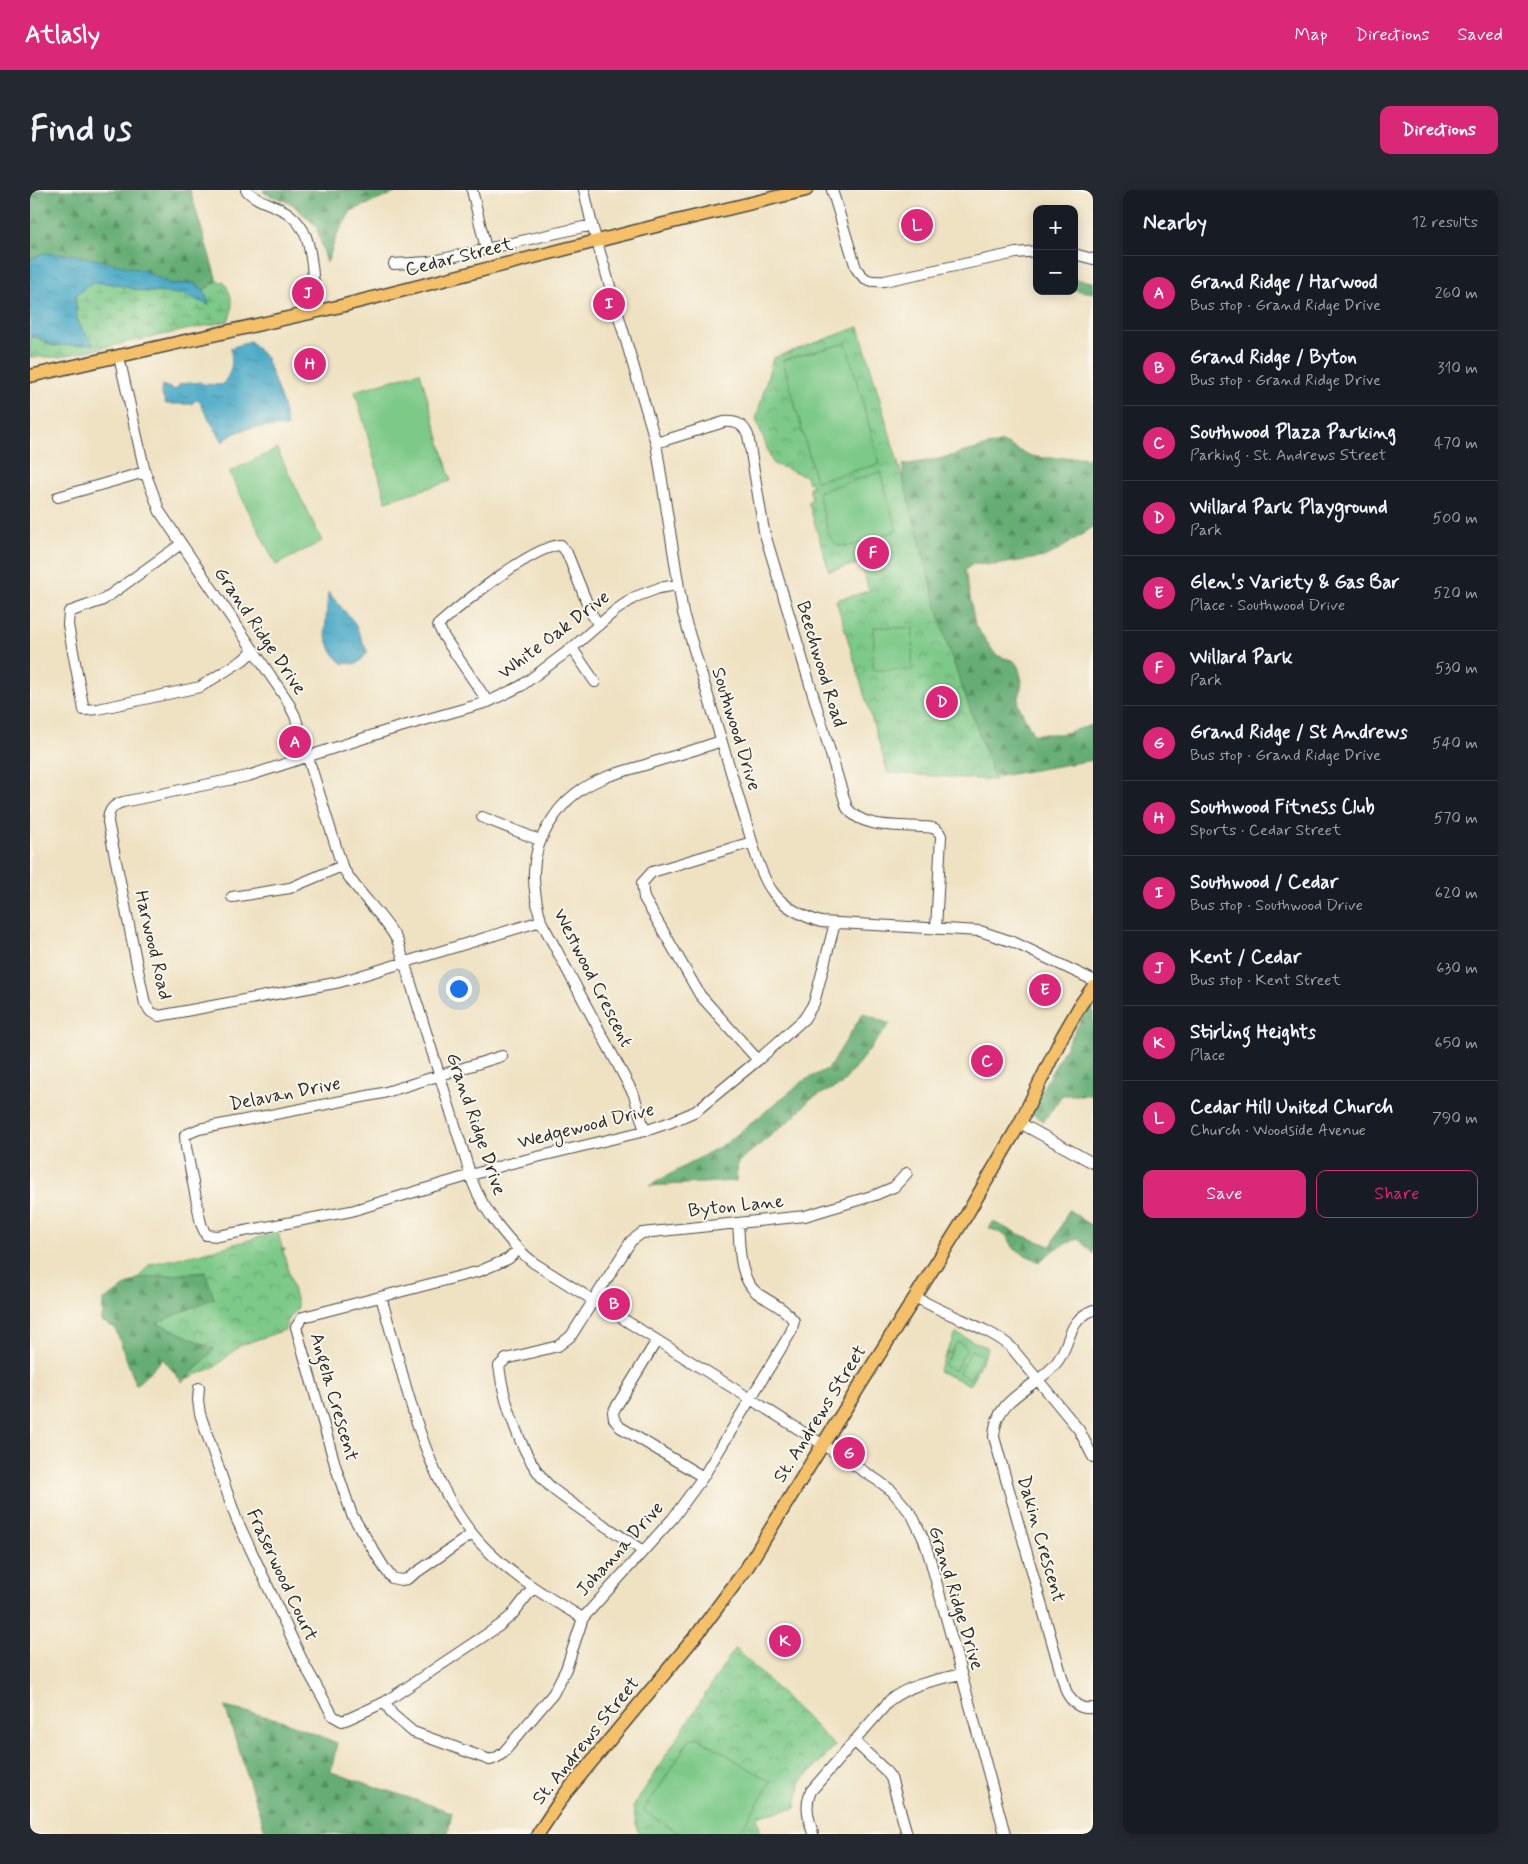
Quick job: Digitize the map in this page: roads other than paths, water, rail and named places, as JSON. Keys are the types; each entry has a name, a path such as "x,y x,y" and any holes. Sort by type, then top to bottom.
{"main road":[{"name":"Cedar Street","path":"30,376 319,311 806,190"},
{"name":"St. Andrews Street","path":"538,1834 564,1794 699,1632 746,1569 966,1216 1020,1123 1062,1037 1093,987"}],"street":[{"path":"246,190 254,197 290,214 305,233 310,248 319,311"},
{"path":"472,190 486,249"},
{"name":"Southwood Drive","path":"584,190 592,225 656,443 683,613 760,870 766,883 786,906 802,916 821,922 980,931 998,936 1093,980"},
{"path":"832,190 856,268 862,277 870,282 884,281 1016,253 1033,251"},
{"path":"394,264 429,262 592,225"},
{"path":"1078,255 1093,259"},
{"name":"Grand Ridge Drive","path":"119,357 145,472 160,512 291,708 342,866 352,882 386,921 398,942 471,1175 481,1201 518,1250 534,1264 823,1445 892,1491 912,1515 928,1553 1005,1834"},
{"name":"Beechwood Road","path":"656,443 724,422 733,421 741,424 746,429 764,531 847,808 854,816 867,822 930,827 940,832 936,929"},
{"path":"58,496 145,472"},
{"path":"181,544 103,600 69,612 68,625 84,710 98,709 200,687 243,660 254,650"},
{"path":"488,702 444,637 438,625 513,566 552,545 561,545 567,553 592,613 599,625"},
{"name":"White Oak Drive","path":"307,756 488,702 521,686 635,597 659,588 678,585"},
{"path":"572,648 595,682"},
{"name":"Westwood Crescent","path":"645,1131 634,1095 542,921 536,901 534,882 539,840 558,809 576,793 596,781 616,773 721,742"},
{"name":"Harwood Road","path":"307,756 248,776 123,802 111,808 108,814 108,822 146,1004 151,1012 159,1016 340,982 542,921"},
{"path":"482,817 539,840"},
{"path":"752,842 652,872 642,883 644,898 700,995 758,1060"},
{"path":"232,897 290,888 342,866"},
{"name":"Wedgewood Drive","path":"218,1236 351,1211 508,1164 645,1131 696,1111 804,1019 814,1003 835,923"},
{"name":"Delavan Drive","path":"218,1236 206,1235 201,1224 185,1135 199,1129 383,1093 502,1056"},
{"path":"1020,1123 1093,1163"},
{"name":"Byton Lane","path":"643,1551 553,1489 532,1464 518,1436 498,1366 506,1359 558,1346 571,1336 631,1241 642,1233 804,1216 875,1196 894,1187 907,1173"},
{"name":"Johanna Drive","path":"381,1297 435,1474 453,1506 472,1534 487,1551 533,1588 583,1618 673,1518 703,1477 792,1332 794,1321 788,1312 755,1292 748,1282 742,1264 738,1223"},
{"name":"Angela Crescent","path":"472,1534 407,1579 392,1578 352,1515 336,1468 296,1327 303,1317 480,1271 508,1259 518,1250"},
{"path":"916,1297 942,1312 1004,1341 1038,1378 1079,1430 1093,1457"},
{"name":"Dakin Crescent","path":"1093,1310 1086,1313 1075,1323 1057,1362 1006,1405 997,1416 994,1426 994,1437 1066,1691 1070,1700 1078,1706 1093,1708"},
{"path":"657,1340 613,1412 614,1419 620,1427 703,1477"},
{"name":"Fraserwood Court","path":"200,1388 198,1400 200,1414 236,1518 303,1662 332,1716 342,1720 348,1719 385,1702"},
{"path":"533,1588 512,1615 499,1626 385,1702 392,1714 413,1732 483,1758 490,1760 496,1758 553,1694 566,1669 583,1618"},
{"path":"813,1834 807,1808 808,1798 819,1780 890,1700 916,1686 961,1674"},
{"path":"854,1741 891,1778 907,1834"}],"water":[{"path":"43,253 75,255 145,271 170,284 194,283 204,290 209,305 182,294 142,291 115,284 93,282 76,295 76,303 78,322 94,344 53,346 36,337 30,337 30,260"},
{"path":"250,341 266,358 283,405 287,427 245,429 230,436 223,442 201,406 201,401 196,400 192,404 166,404 161,393 162,385 175,390 180,384 200,382 203,384 222,385 231,368 231,348"},
{"path":"328,592 354,622 368,653 357,664 342,663 331,651 325,633"}],"place":[{"name":"Cedar Hill United Church","path":"917,225"},
{"name":"Kent / Cedar","path":"308,293"},
{"name":"Southwood / Cedar","path":"609,304"},
{"name":"Southwood Fitness Club","path":"310,364"},
{"name":"Willard Park","path":"873,553"},
{"name":"Willard Park Playground","path":"942,702"},
{"name":"Grand Ridge / Harwood","path":"295,742"},
{"name":"Glen's Variety & Gas Bar","path":"1045,990"},
{"name":"Southwood Plaza Parking","path":"987,1061"},
{"name":"Grand Ridge / Byton","path":"614,1304"},
{"name":"Grand Ridge / St Andrews","path":"849,1453"},
{"name":"Stirling Heights","path":"785,1641"}]}
